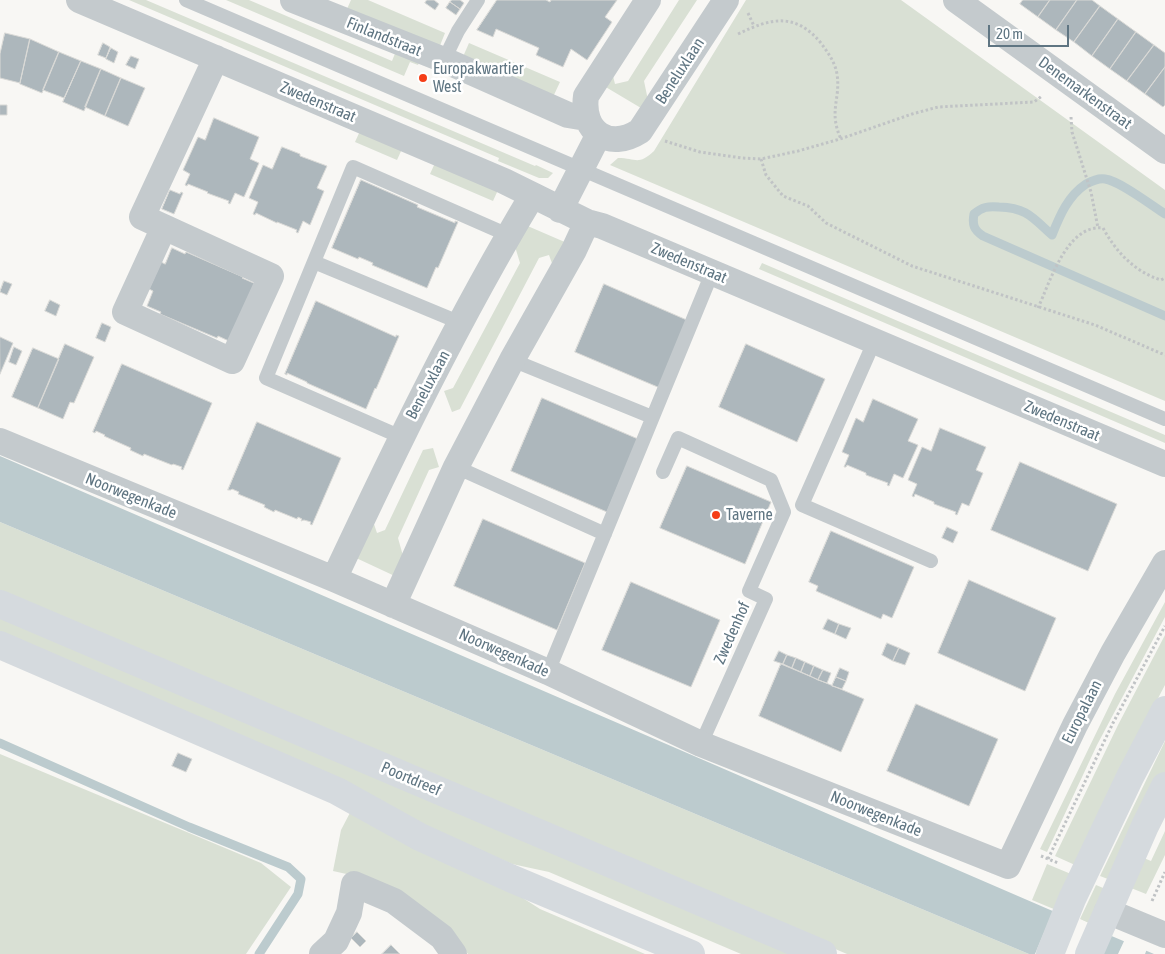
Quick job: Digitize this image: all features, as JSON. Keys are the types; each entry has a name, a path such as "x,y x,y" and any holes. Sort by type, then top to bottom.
{"main road":[{"name":"Poortdreef","path":"0,604 823,954"},
{"path":"0,645 328,787 420,837 510,878 691,954"},
{"path":"1050,954 1066,914 1130,777 1165,710"},
{"path":"1089,954 1145,826 1165,786"}],"street":[{"name":"Zwedenstraat","path":"78,0 504,181 587,222 602,226 1165,464"},
{"path":"640,131 631,137 620,140 609,139 593,126 584,107 588,91 648,0"},
{"name":"Beneluxlaan","path":"640,131 726,0"},
{"name":"Denemarkenstraat","path":"956,0 1165,151"},
{"name":"Finlandstraat","path":"302,2 444,60 593,126"},
{"path":"164,227 125,312 232,361 271,276 164,227 142,217 216,58"},
{"path":"560,210 580,169 593,126"},
{"name":"Beneluxlaan","path":"334,579 401,436 508,235 532,196"},
{"path":"393,605 456,467 512,360 574,250 587,222"},
{"name":"Noorwegenkade","path":"0,441 334,579 548,672 701,744 1008,866"},
{"name":"Europalaan","path":"1008,866 1075,725 1165,563"},
{"path":"322,954 336,941 349,913 354,884 394,901 442,937 454,954"},
{"path":"1104,919 1165,935"}],"lane":[{"path":"186,0 1165,419"},
{"path":"444,60 458,31 478,0"},
{"path":"401,436 266,378 353,167 508,235"},
{"path":"314,262 461,323"},
{"path":"548,672 712,273"},
{"path":"874,342 802,505 931,561"},
{"path":"512,360 652,417"},
{"name":"Zwedenhof","path":"663,472 678,438 771,480 784,512 749,591 766,599 701,744"},
{"path":"456,467 605,534"}],"path":[{"path":"704,34 723,40 754,26 790,20 806,28 833,60 837,75 834,112 836,126 842,139"},
{"path":"640,131 700,152 742,158 760,158 798,151 842,139 912,114 938,107 1034,102 1043,96"},
{"path":"1071,116 1072,132 1091,192 1098,228"},
{"path":"760,158 766,175 779,192 808,206 826,223 928,272 1095,325 1165,355"},
{"path":"1038,308 1057,264 1068,245 1081,233 1095,227 1103,228 1119,253 1133,267 1148,276 1161,280 1165,278"},
{"path":"1048,859 1113,723 1165,626"}],"shaded area":[{"path":"129,0 146,0 553,173 548,178 539,178 498,161 499,158"},
{"path":"226,0 249,0 392,61 396,51 420,60 418,65 410,62 404,76"},
{"path":"351,0 368,0 445,33 439,48 347,9"},
{"path":"679,0 697,0 644,81 649,105 646,111 604,86 612,72 615,84 628,81"},
{"path":"746,0 901,0 1165,190 1165,401 610,165 618,158 640,160 649,156 654,151"},
{"path":"469,43 560,82 553,97 462,59"},
{"path":"360,131 402,149 397,160 355,142"},
{"path":"435,163 498,190 493,201 430,174"},
{"path":"523,224 567,243 554,269 549,255 539,258 460,409 452,412 444,391 453,388 520,263 513,240"},
{"path":"762,263 1165,435 1165,443 759,269"},
{"path":"433,448 439,467 429,470 398,538 405,563 399,578 354,557 372,518 377,533 385,530 423,450"},
{"path":"0,456 1154,954 1029,954 0,522"},
{"path":"0,522 1029,954 847,954 0,594"},
{"path":"1165,602 1165,617 1097,745 1047,852 1040,849 1115,694"},
{"path":"0,610 805,954 741,954 549,872 512,864 0,637"},
{"path":"1165,635 1165,685 1116,778 1075,865 1055,856 1118,725"},
{"path":"1165,741 1165,772 1113,881 1100,876"},
{"path":"0,754 261,863 291,887 246,954 0,954"},
{"path":"353,807 479,870 540,909 645,954 468,954 453,935 369,879 333,871 341,830"},
{"path":"1165,831 1165,855 1146,894 1126,886 1139,856 1151,861"},
{"path":"1047,864 1071,874 1056,910 1032,900"},
{"path":"1096,885 1108,890 1093,925 1080,919"}],"pier":[{"path":"1054,909 1110,932 1100,954 1035,954"},
{"path":"1125,939 1147,949 1145,954 1118,954"}],"building":[{"path":"427,0 434,0 439,4 435,10 425,3"},
{"path":"452,0 460,0 464,3 460,9 450,2"},
{"path":"497,0 546,0 550,2 551,0 617,0 605,17 612,22 587,60 571,49 563,67 536,55 539,48 496,29 493,37 477,30"},
{"path":"1023,0 1050,0 1038,17 1020,4"},
{"path":"1050,0 1077,0 1056,30 1038,17"},
{"path":"1077,0 1092,0 1100,6 1074,42 1056,30"},
{"path":"450,2 460,9 456,15 446,8"},
{"path":"1100,6 1118,19 1092,56 1074,42"},
{"path":"1118,19 1136,32 1110,69 1092,56"},
{"path":"1136,32 1154,45 1127,81 1110,69"},
{"path":"5,33 30,39 20,83 0,78 0,54"},
{"path":"30,39 59,52 42,93 20,84"},
{"path":"103,43 110,47 106,58 98,55"},
{"path":"1154,45 1165,53 1165,67 1145,94 1127,81"},
{"path":"111,48 118,52 114,63 106,59"},
{"path":"59,52 81,61 64,98 43,90"},
{"path":"131,56 139,59 135,69 126,65"},
{"path":"81,61 101,69 84,111 63,102"},
{"path":"1165,67 1165,105 1163,107 1145,94"},
{"path":"101,69 121,78 105,116 85,107"},
{"path":"121,78 145,88 128,126 105,116"},
{"path":"0,105 7,105 7,115 0,115"},
{"path":"214,118 259,137 250,159 259,163 244,197 235,193 230,204 228,203 229,201 208,192 188,184 187,186 185,185 190,174 183,170 198,137 205,140"},
{"path":"282,147 327,166 317,188 324,191 310,225 303,221 298,233 296,232 297,230 256,213 255,215 253,214 258,202 249,198 263,165 272,169"},
{"path":"361,180 418,205 417,207 455,223 455,221 458,222 427,288 372,265 373,263 359,257 358,259 332,248"},
{"path":"170,190 180,194 181,192 183,193 174,214 162,209"},
{"path":"172,248 185,254 186,252 256,284 231,342 160,314 161,312 147,306 153,291 149,289 161,262 165,264"},
{"path":"4,281 12,284 7,295 0,292"},
{"path":"604,284 689,321 660,388 575,352"},
{"path":"50,300 60,305 56,316 45,311"},
{"path":"316,301 396,337 396,335 399,336 366,409 287,373 287,375 285,374"},
{"path":"102,323 111,327 105,342 96,338"},
{"path":"0,337 13,343 0,374"},
{"path":"65,344 94,357 74,403 70,402 63,419 38,408"},
{"path":"746,344 825,379 797,442 719,407"},
{"path":"14,347 22,351 16,365 9,362"},
{"path":"33,348 59,359 38,408 12,397"},
{"path":"122,364 212,403 183,470 181,469 182,467 144,454 143,456 105,435 96,431 95,433 93,432"},
{"path":"542,398 638,439 607,512 511,471"},
{"path":"873,399 918,419 908,441 918,445 903,478 894,474 889,486 887,485 888,483 866,475 866,473 847,465 844,467 849,455 842,452 856,418 863,422"},
{"path":"257,422 341,458 312,525 310,524 311,522 301,521 302,519 298,517 297,519 275,510 274,512 264,507 265,505 238,494 239,492 232,489 228,490"},
{"path":"940,428 986,447 976,470 983,473 969,506 962,503 957,515 955,514 956,512 934,504 934,502 915,494 914,497 912,496 917,484 908,480 922,447 931,451"},
{"path":"1020,462 1117,504 1088,571 991,530"},
{"name":"Taverne","path":"687,466 771,502 745,564 660,528"},
{"path":"483,519 585,563 557,630 454,586"},
{"path":"947,527 958,532 953,543 942,538"},
{"path":"831,531 914,567 892,618 883,614 881,619 816,591 818,586 809,582"},
{"path":"969,580 1056,618 1025,691 938,653"},
{"path":"631,582 720,620 691,687 602,650"},
{"path":"828,619 839,624 835,634 823,629"},
{"path":"839,624 851,628 846,639 835,634"},
{"path":"887,643 899,648 893,661 882,655"},
{"path":"899,648 910,653 905,665 893,661"},
{"path":"779,651 787,655 783,664 774,661"},
{"path":"787,655 796,658 792,668 783,664"},
{"path":"796,658 805,662 801,672 792,668"},
{"path":"805,662 814,666 810,676 801,672"},
{"path":"781,664 864,699 841,752 759,716"},
{"path":"814,666 823,670 818,680 810,676"},
{"path":"840,668 849,672 846,681 836,677"},
{"path":"823,670 831,673 827,683 818,680"},
{"path":"836,677 846,681 842,689 832,686"},
{"path":"916,704 998,739 969,806 887,771"},
{"path":"178,753 192,759 186,772 172,766"},
{"path":"357,932 366,941 360,947 351,938"},
{"path":"391,945 400,954 382,954"}],"waterway":[{"path":"1165,214 1127,189 1102,179 1086,184 1074,194 1062,213 1052,235 1034,218 1016,209 983,208 974,214 973,221 974,227 983,236 1165,316"},
{"path":"0,743 189,827 288,867 301,879 298,894 259,954"}],"place":[{"name":"Europakwartier West","path":"423,78"},
{"name":"Taverne","path":"716,515"}]}
